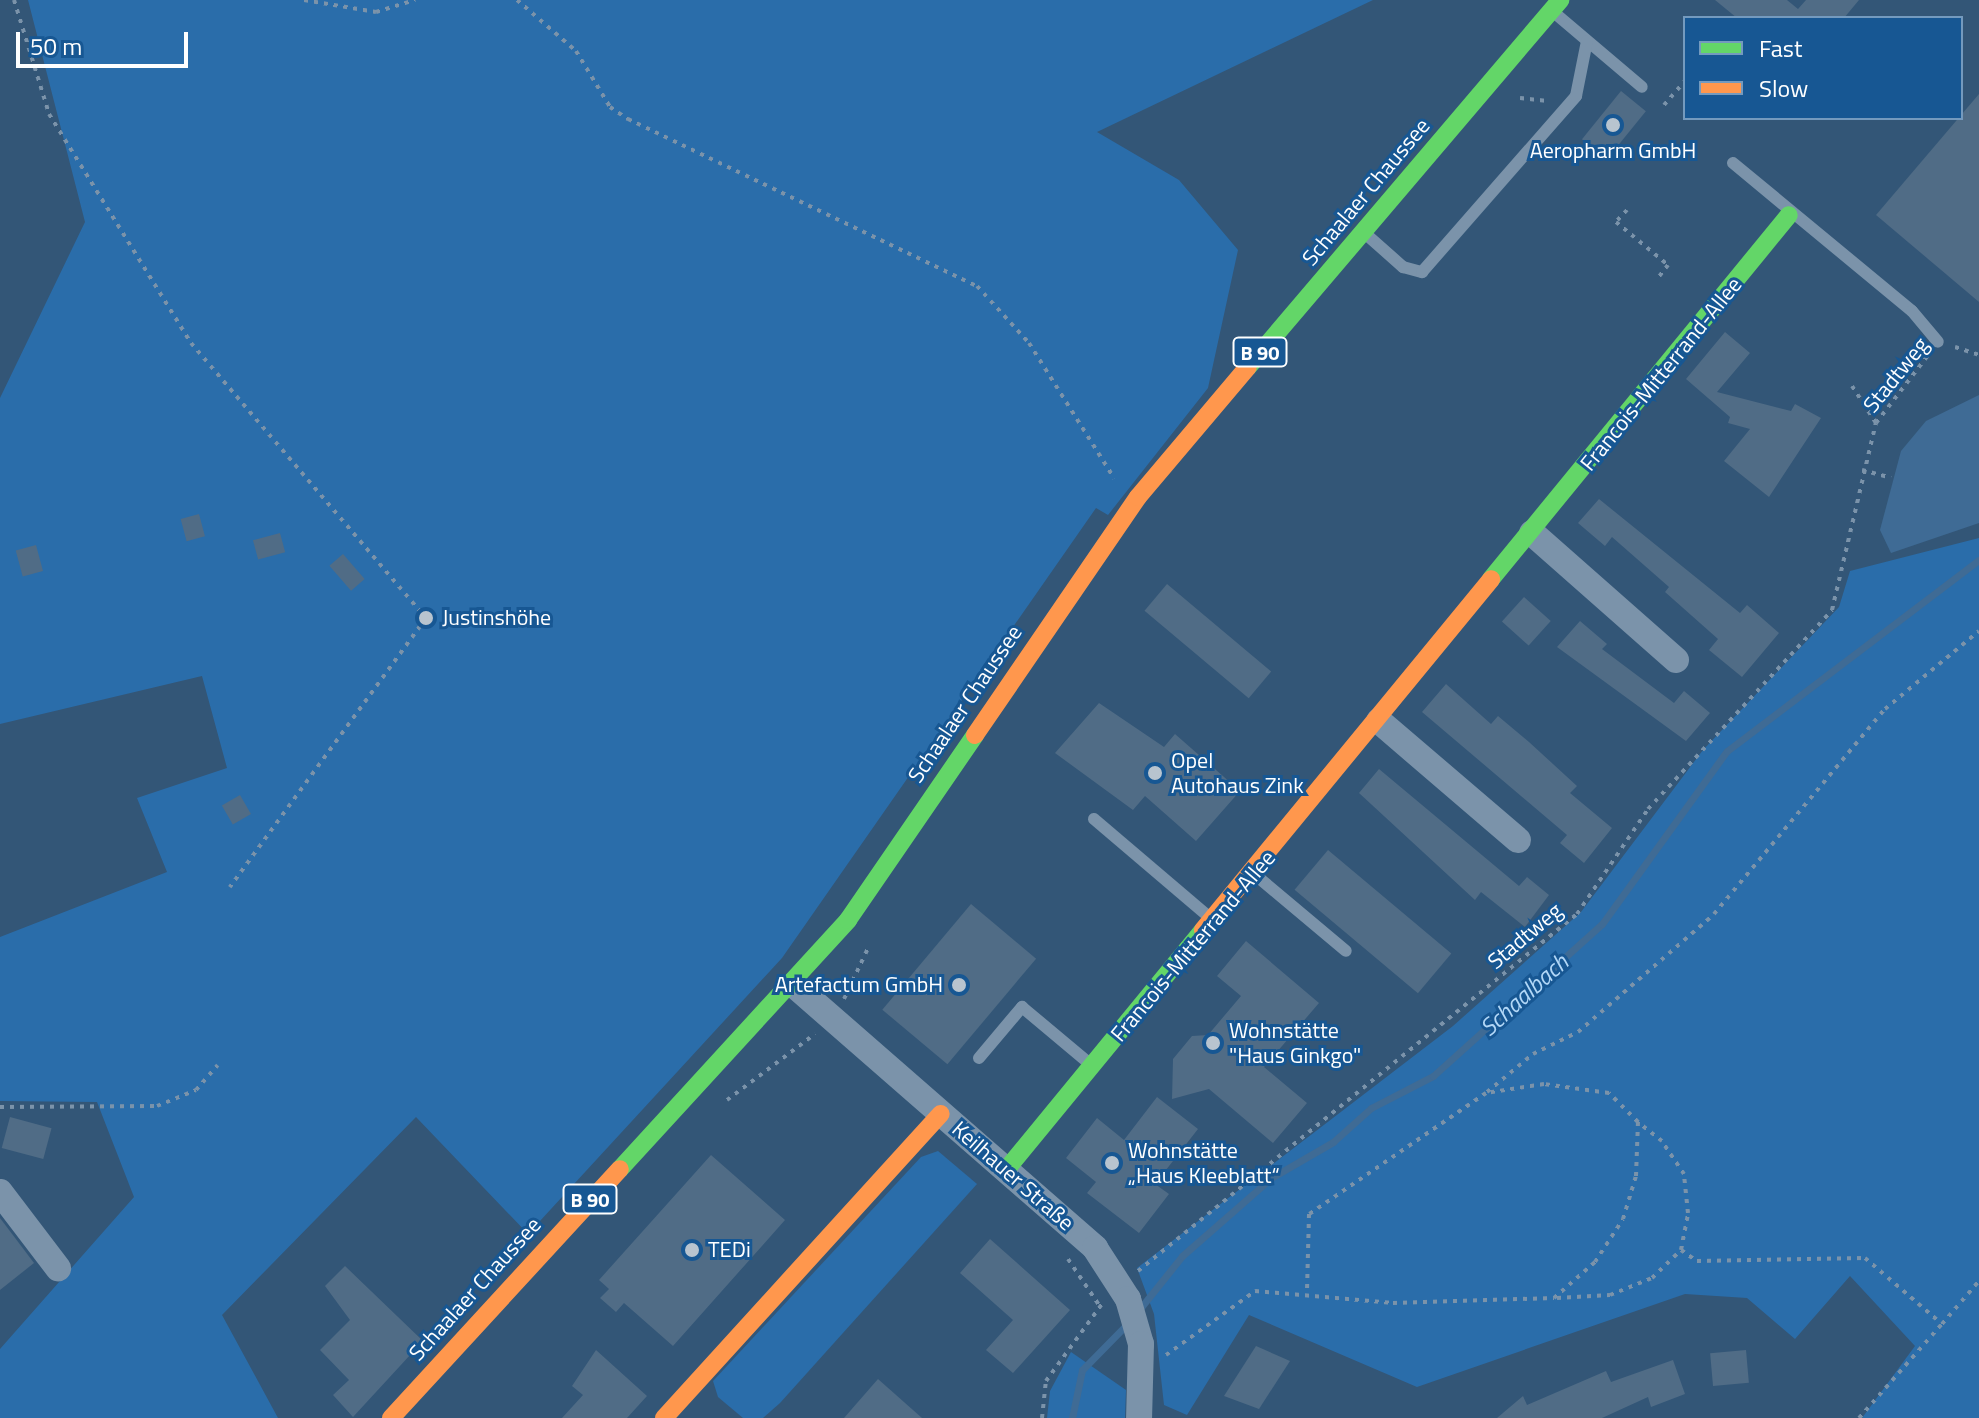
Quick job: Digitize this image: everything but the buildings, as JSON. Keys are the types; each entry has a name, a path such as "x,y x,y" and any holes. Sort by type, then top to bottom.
{"main road":[{"name":"Schaalaer Chaussee","path":"391,1418 794,985 848,920 1138,497 1556,5"},
{"name":"Francois-Mitterrand-Allee","path":"1006,1170 1379,721 1789,215"},
{"path":"664,1418 699,1391 941,1114"}],"street":[{"path":"1532,533 1676,660"},
{"path":"1379,721 1518,840"},
{"name":"Keilhauer Straße","path":"794,985 1095,1248 1125,1292 1141,1344 1141,1418"},
{"path":"0,1192 58,1268"}],"lane":[{"path":"1556,5 1587,41 1642,87"},
{"path":"1364,233 1403,267 1422,272 1576,96 1587,41"},
{"path":"1733,163 1789,215 1912,311 1938,342"},
{"path":"1094,819 1213,921"},
{"path":"1253,873 1346,951"},
{"path":"979,1058 1022,1007 1092,1066"}],"path":[{"path":"14,0 49,114 191,343 426,618 230,887"},
{"path":"304,0 376,12 415,0"},
{"path":"517,0 576,51 610,107 628,119 977,286 1038,356 1104,469 1138,497"},
{"path":"1664,105 1683,83"},
{"path":"1516,100 1541,95 1561,113"},
{"path":"1627,210 1616,222 1668,265 1658,278"},
{"name":"Stadtweg","path":"1042,1418 1046,1381 1125,1292 1577,914 1648,809 1832,610 1862,470 1876,423 1938,342 1979,355"},
{"path":"1852,386 1876,423"},
{"path":"1862,470 1891,478"},
{"path":"1307,1291 1309,1214 1486,1093 1533,1054 1578,1032 1714,914 1885,709 1979,631"},
{"path":"829,1016 846,997 873,937"},
{"path":"0,1107 157,1106 196,1090 218,1065"},
{"path":"1141,1373 1255,1291 1307,1291 1393,1303 1610,1295 1652,1278 1681,1250 1688,1213 1684,1174 1609,1093 1544,1084 1486,1093"},
{"path":"1554,1298 1595,1262 1623,1219 1636,1176 1638,1122"},
{"path":"1681,1250 1697,1261 1865,1258 1942,1324"},
{"path":"1859,1418 1979,1281"}],"shaded area":[{"path":"28,0 1373,0 1097,132 1179,180 1238,250 1208,388 1108,515 1096,508 782,958 528,1234 416,1117 222,1315 278,1418 0,1418 0,1349 134,1197 97,1102 0,1101 0,937 167,872 137,798 227,768 202,676 0,724 0,398 85,222"},
{"path":"1979,395 1979,523 1891,553 1880,530 1901,451 1926,421"},
{"path":"1979,538 1979,1418 1862,1418 1915,1346 1850,1276 1795,1339 1747,1298 1685,1294 1417,1387 1249,1315 1187,1415 1164,1405 1154,1314 1137,1268 1453,1026 1581,912 1703,750 1839,607 1850,571"},
{"path":"938,1151 977,1184 780,1403 763,1418 743,1418 718,1397 713,1381 921,1157"},
{"path":"1071,1352 1126,1390 1125,1418 1047,1418 1050,1391"}],"waterway":[{"name":"Schaalbach","path":"1138,1311 1182,1256 1271,1178 1333,1142 1371,1108 1433,1076 1602,924 1727,751 1979,560"},
{"name":"Schaalbach","path":"1072,1418 1082,1370 1128,1323"}],"traffic: fast":[{"path":"1248,367 1560,0"},
{"path":"1491,579 1789,215"},
{"path":"620,1169 848,920 975,735"},
{"path":"1006,1170 1203,930"}],"traffic: slow":[{"path":"975,735 1138,497 1248,367"},
{"path":"1203,930 1491,579"},
{"path":"664,1418 941,1114"},
{"path":"391,1418 620,1169"}],"place":[{"name":"Aeropharm GmbH","path":"1613,125"},
{"name":"Justinshöhe","path":"426,618"},
{"name":"Opel Autohaus Zink","path":"1155,773"},
{"name":"Artefactum GmbH","path":"959,985"},
{"name":"Wohnstätte \"Haus Ginkgo\"","path":"1213,1043"},
{"name":"Wohnstätte „Haus Kleeblatt“","path":"1112,1163"},
{"name":"TEDi","path":"692,1250"}]}
